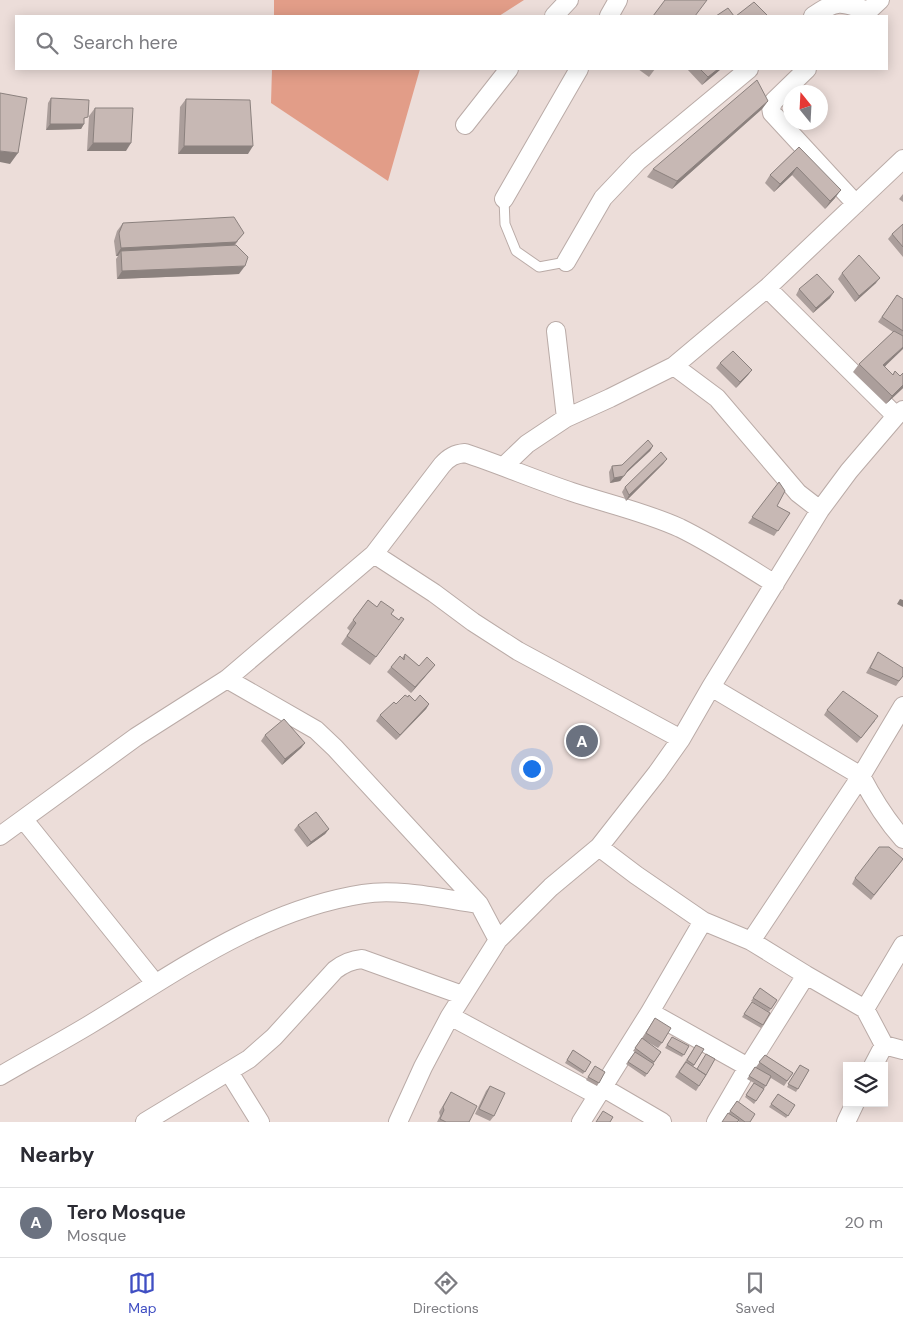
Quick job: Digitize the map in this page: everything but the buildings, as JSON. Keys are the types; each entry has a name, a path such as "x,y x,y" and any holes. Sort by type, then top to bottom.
{"street":[{"path":"555,15 569,0"},
{"path":"610,15 618,0"},
{"path":"814,15 834,2 843,2 870,9"},
{"path":"466,125 508,70"},
{"path":"504,199 578,70"},
{"path":"566,262 603,198 638,161 748,70"},
{"path":"806,70 774,101 771,107 772,113 856,204"},
{"path":"504,466 527,444 566,418 674,366 767,288 903,159"},
{"path":"398,1122 423,1067 450,1016 498,940 551,888 599,847 657,773 681,739 820,510 849,471 899,413 767,288"},
{"path":"556,331 566,418"},
{"path":"674,366 716,398 798,493 820,510"},
{"path":"0,836 136,737 227,679 374,554 442,465 452,456 465,453 680,528 775,584"},
{"path":"374,554 518,651 681,739"},
{"path":"227,679 316,730 335,748 479,904 498,940"},
{"path":"711,687 860,776 874,800 903,839"},
{"path":"751,941 860,776 903,706"},
{"path":"24,820 155,983"},
{"path":"599,847 703,921 751,941 806,976 865,1009 884,1045 903,1050"},
{"path":"0,1076 88,1026 155,983 197,959 254,928 306,908 364,894 386,893 418,895 479,904"},
{"path":"581,1122 650,1012 703,921"},
{"path":"865,1009 903,944"},
{"path":"145,1122 249,1059 274,1037 342,964 362,959 462,996"},
{"path":"716,1122 748,1067 806,976"},
{"path":"650,1012 748,1067"},
{"path":"450,1016 662,1122"},
{"path":"875,1062 884,1045"},
{"path":"230,1072 260,1122"},
{"path":"846,1122 853,1107"}],"lane":[{"path":"504,199 505,224 516,250 539,267 566,262"}],"shaded area":[{"path":"274,0 524,0 501,15 274,15"},
{"path":"272,70 420,70 388,181 271,103"}],"place":[{"name":"Tero Mosque","path":"582,741"}]}
